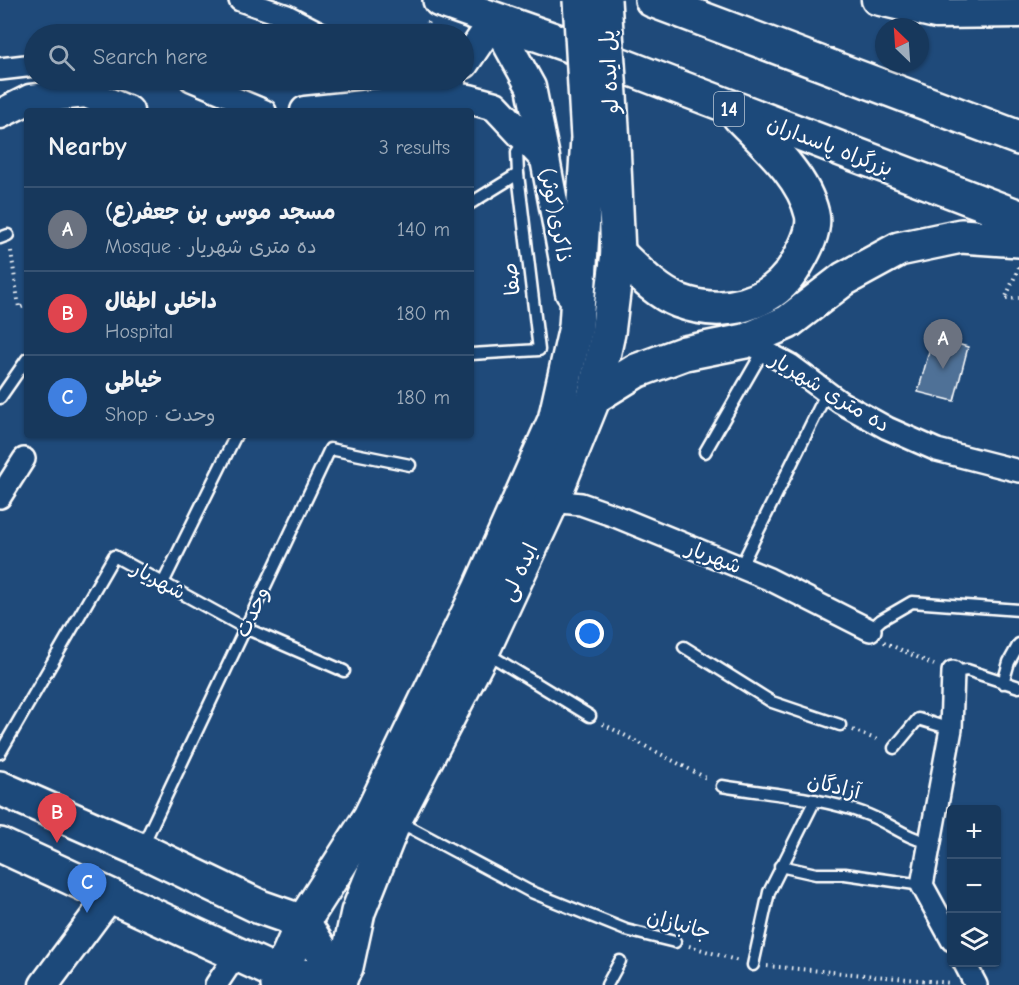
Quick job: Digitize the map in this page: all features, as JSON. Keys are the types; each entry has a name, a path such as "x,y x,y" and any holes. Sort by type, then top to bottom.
{"main road":[{"name":"بزرگراه پاسداران","path":"440,0 574,47 1019,217"},
{"name":"پل ایده لو","path":"580,0 601,140"},
{"name":"پل ایده لو","path":"601,140 604,0"},
{"path":"652,0 1019,138"},
{"path":"699,0 752,37"},
{"path":"618,253 651,283 679,301 711,308 742,307 768,295 792,271 808,244 813,217 808,202 780,159 734,110"},
{"name":"ایده لی","path":"341,983 358,912 395,819 483,650 552,501 594,397 608,333 618,253 601,140"},
{"name":"ایده لی","path":"279,979 303,922 370,817 485,579 555,420 576,327 601,140"},
{"path":"594,397 636,371 685,353 754,346 844,279 899,249 961,236 1019,240"},
{"path":"0,788 141,850 260,907 303,922 341,983"},
{"path":"0,845 236,954 279,979 341,983"}],"street":[{"path":"240,0 287,16 303,24"},
{"path":"876,0 936,14 1019,13"},
{"path":"474,49 494,20 531,87 545,159"},
{"path":"0,69 24,66"},
{"path":"215,90 258,108"},
{"path":"0,114 30,99 86,93 122,108"},
{"name":"ذاکری(کوثر)","path":"332,108 439,96 470,99 495,106 545,159 576,327"},
{"name":"ده متری شهریار","path":"754,346 790,365 826,392 887,428 938,450 1019,471"},
{"path":"0,497 24,459"},
{"name":"شهریار","path":"552,501 581,504 769,579 870,630"},
{"path":"947,932 922,885 951,729 953,672"},
{"path":"44,985 111,896"},
{"path":"216,985 236,954"},
{"path":"966,967 976,985"}],"lane":[{"name":"صفا","path":"474,354 540,350 518,174 517,152 526,137"},
{"path":"474,201 518,174"},
{"path":"705,452 754,346"},
{"path":"0,398 24,363"},
{"path":"740,568 826,392"},
{"path":"163,583 235,438"},
{"name":"وحدت","path":"141,850 330,449 410,465"},
{"name":"شهریار","path":"0,753 114,556 245,628 344,670"},
{"path":"870,630 881,620 912,602 1019,610"},
{"path":"1003,683 1019,644"},
{"path":"684,647 772,702 840,725"},
{"path":"483,650 590,716"},
{"path":"953,672 967,670 1019,687"},
{"path":"894,748 918,719 951,729"},
{"name":"آزادگان","path":"722,786 815,800 866,813 914,839 930,843"},
{"path":"753,965 769,892 815,800"},
{"name":"جانبازان","path":"395,819 529,891 626,930 675,942"},
{"path":"780,866 816,874 845,874 922,885"},
{"path":"608,985 620,961"}],"path":[{"path":"4,237 19,308 24,307"},
{"path":"1019,267 1005,299 1019,298"},
{"path":"870,630 880,641 953,672"},
{"path":"590,716 722,786"},
{"path":"840,725 894,748"},
{"name":"جانبازان","path":"675,942 753,965 976,985"}],"building":[{"path":"933,337 968,347 954,401 918,392"}],"place":[{"name":"مسجد موسی بن جعفر(ع)","path":"943,369"},
{"name":"داخلی اطفال","path":"57,843"},
{"name":"خیاطی","path":"87,913"}]}
